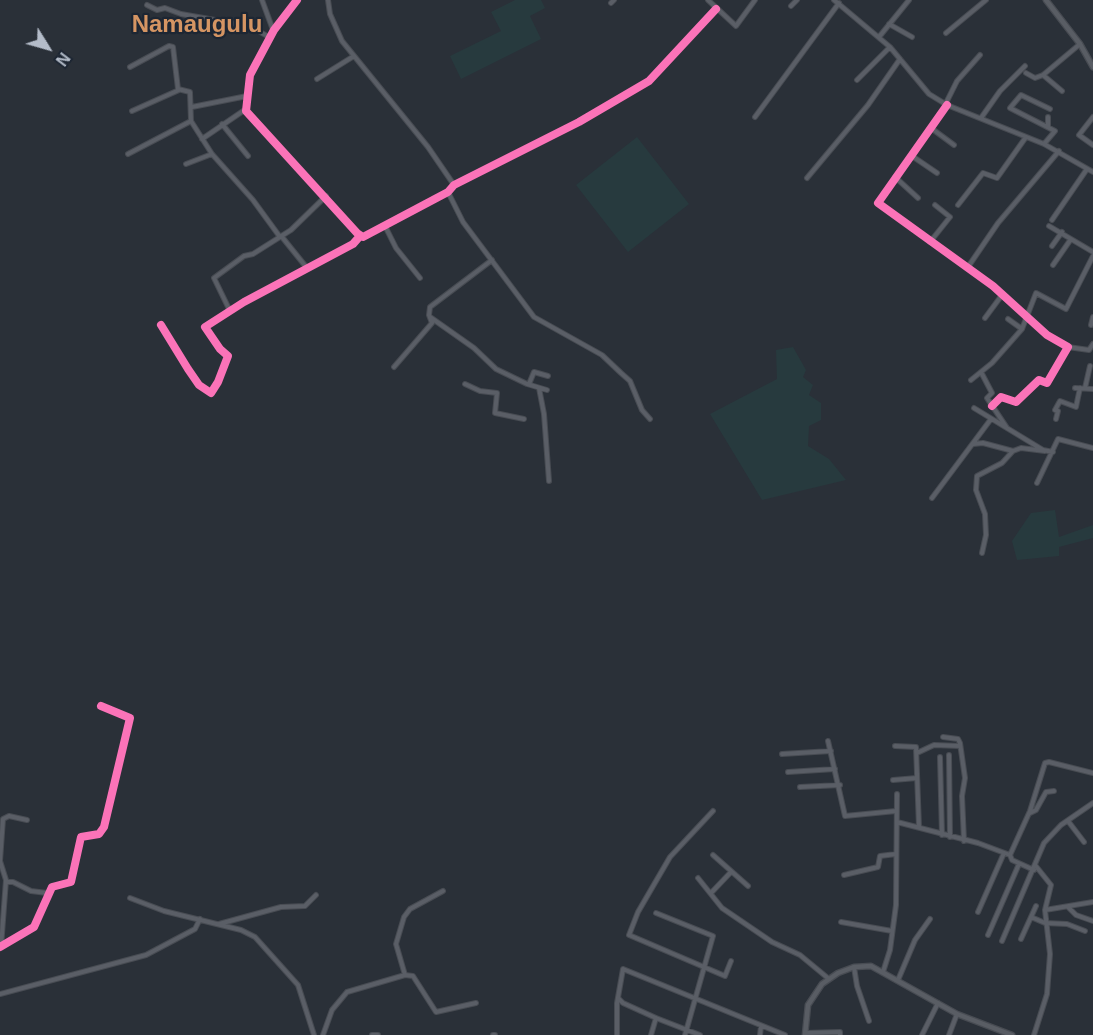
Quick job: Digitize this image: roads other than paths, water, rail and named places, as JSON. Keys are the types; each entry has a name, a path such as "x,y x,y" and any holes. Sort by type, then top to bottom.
{"street":[{"path":"262,0 273,30"},
{"path":"297,0 273,30 250,75 246,109 360,236"},
{"path":"328,0 334,25 342,41 428,147 454,185"},
{"path":"708,0 736,26 754,0"},
{"path":"791,6 796,0"},
{"path":"834,0 890,47 929,94 946,104 1059,151 1093,172"},
{"path":"879,37 909,0"},
{"path":"946,33 986,0"},
{"path":"1046,0 1080,44 1092,64"},
{"path":"755,117 839,3"},
{"path":"147,5 158,10 165,8 181,14 242,26 269,37"},
{"path":"360,236 370,235 448,192 454,185 579,122 650,81 716,9"},
{"path":"889,24 912,37"},
{"path":"1026,73 1035,78 1043,75 1080,44"},
{"path":"130,67 172,46 180,90"},
{"path":"857,80 890,47"},
{"path":"980,55 957,81 932,128 878,203 968,267 1047,335 1068,347 1089,350 1093,344"},
{"path":"316,79 354,56"},
{"path":"807,178 868,105 900,59"},
{"path":"981,118 1000,91 1025,66"},
{"path":"1043,75 1062,91"},
{"path":"132,111 180,90 190,92 191,122 212,154 308,268"},
{"path":"1044,144 1055,131 1010,108 1021,95 1050,109"},
{"path":"192,107 246,96"},
{"path":"202,139 246,109"},
{"path":"1048,117 1048,126"},
{"path":"1093,117 1079,135 1093,145"},
{"path":"128,154 191,122"},
{"path":"222,124 248,156"},
{"path":"932,128 954,146"},
{"path":"958,205 983,173 997,178 1026,137"},
{"path":"968,267 998,223 1059,151"},
{"path":"186,164 212,154"},
{"path":"912,156 937,173"},
{"path":"1052,220 1087,169"},
{"path":"895,177 918,198"},
{"path":"448,192 463,222 542,324 602,355 626,377 650,419"},
{"path":"230,311 214,284 214,278 244,256 253,254 281,237 306,218 326,196"},
{"path":"930,242 950,218 935,205"},
{"path":"385,225 396,248 420,278"},
{"path":"971,380 992,363 1022,329 1036,293 1066,309 1091,263 1093,254 1062,232 1049,226"},
{"path":"1052,246 1062,232"},
{"path":"160,325 193,377 211,393 228,356 220,349 205,327 357,241 360,236"},
{"path":"1053,265 1071,239"},
{"path":"394,367 431,326 430,307 492,260"},
{"path":"985,318 1002,296"},
{"path":"429,317 474,348 496,369 547,390"},
{"path":"1091,325 1093,317"},
{"path":"1008,319 1022,329"},
{"path":"992,406 1001,398 1009,402 1016,402 1039,380 1047,383 1068,347"},
{"path":"1056,419 1058,411 1055,410 1060,402 1076,407 1080,388 1090,366"},
{"path":"529,384 534,372 548,376"},
{"path":"981,372 992,393 987,398 1007,429"},
{"path":"465,384 480,391 482,389 497,393 495,413 524,419"},
{"path":"539,387 544,414 549,481"},
{"path":"1080,388 1093,389"},
{"path":"974,408 1045,451"},
{"path":"973,444 991,419"},
{"path":"1037,483 1058,439 1093,448"},
{"path":"932,498 969,445 983,443 1013,451 1028,447 1053,452"},
{"path":"981,553 986,535 986,518 976,490 977,476 1002,464 1013,451"},
{"path":"0,947 34,927 47,893 52,887 70,882 81,837 99,834 104,827 130,718 101,706"},
{"path":"943,737 958,739 960,746 964,778 962,796 964,841"},
{"path":"828,741 840,785 845,816 896,811"},
{"path":"916,754 934,745 960,746"},
{"path":"895,746 916,747 919,827"},
{"path":"782,754 831,751"},
{"path":"949,755 950,837"},
{"path":"940,757 942,835"},
{"path":"1010,855 1029,813 1047,762 1093,773"},
{"path":"788,772 835,769"},
{"path":"893,780 917,778"},
{"path":"800,787 840,785"},
{"path":"1029,813 1036,810 1046,792 1054,791"},
{"path":"883,972 896,905 897,794"},
{"path":"1002,941 1044,843 1068,821 1093,804"},
{"path":"713,811 670,857 638,912 629,935 725,976 730,961"},
{"path":"0,947 6,882 0,861 3,819 9,816 27,820"},
{"path":"1068,821 1084,842"},
{"path":"897,822 1010,855 1019,864 1034,870"},
{"path":"978,912 1004,853"},
{"path":"844,875 878,867 882,855 897,854"},
{"path":"712,855 748,886"},
{"path":"988,935 1019,864"},
{"path":"1034,1035 1047,994 1050,958 1045,910 1051,885 1035,865"},
{"path":"711,893 731,872"},
{"path":"698,878 722,908 772,942 800,955 829,979"},
{"path":"6,882 13,882 31,891 47,893"},
{"path":"405,975 396,944 404,917 410,909 443,891"},
{"path":"219,924 281,907 305,906 316,895"},
{"path":"130,898 164,911 250,933 264,944 298,986 314,1035"},
{"path":"1045,910 1093,902"},
{"path":"1021,939 1036,906"},
{"path":"1068,907 1076,915 1093,921"},
{"path":"656,913 713,936 685,1035"},
{"path":"1031,917 1047,923 1067,924 1085,931"},
{"path":"0,994 146,955 195,930 200,919"},
{"path":"898,980 915,940 930,919"},
{"path":"841,922 892,931"},
{"path":"840,1035 840,1032 805,1034 808,1005 829,979 855,967 871,966 957,1014 1012,1035"},
{"path":"855,967 857,986 868,1021"},
{"path":"617,1035 618,998 623,969 784,1035"},
{"path":"323,1035 332,1010 347,992 405,975 413,976 436,1012 476,1003"},
{"path":"618,998 623,1003 656,1018 700,1035"},
{"path":"922,1035 938,1004"},
{"path":"949,1035 957,1014"},
{"path":"651,1035 656,1018"},
{"path":"760,1035 761,1026"},
{"path":"372,1035 378,1035"}],"district":[{"name":"Namaugulu","path":"197,25"}]}
